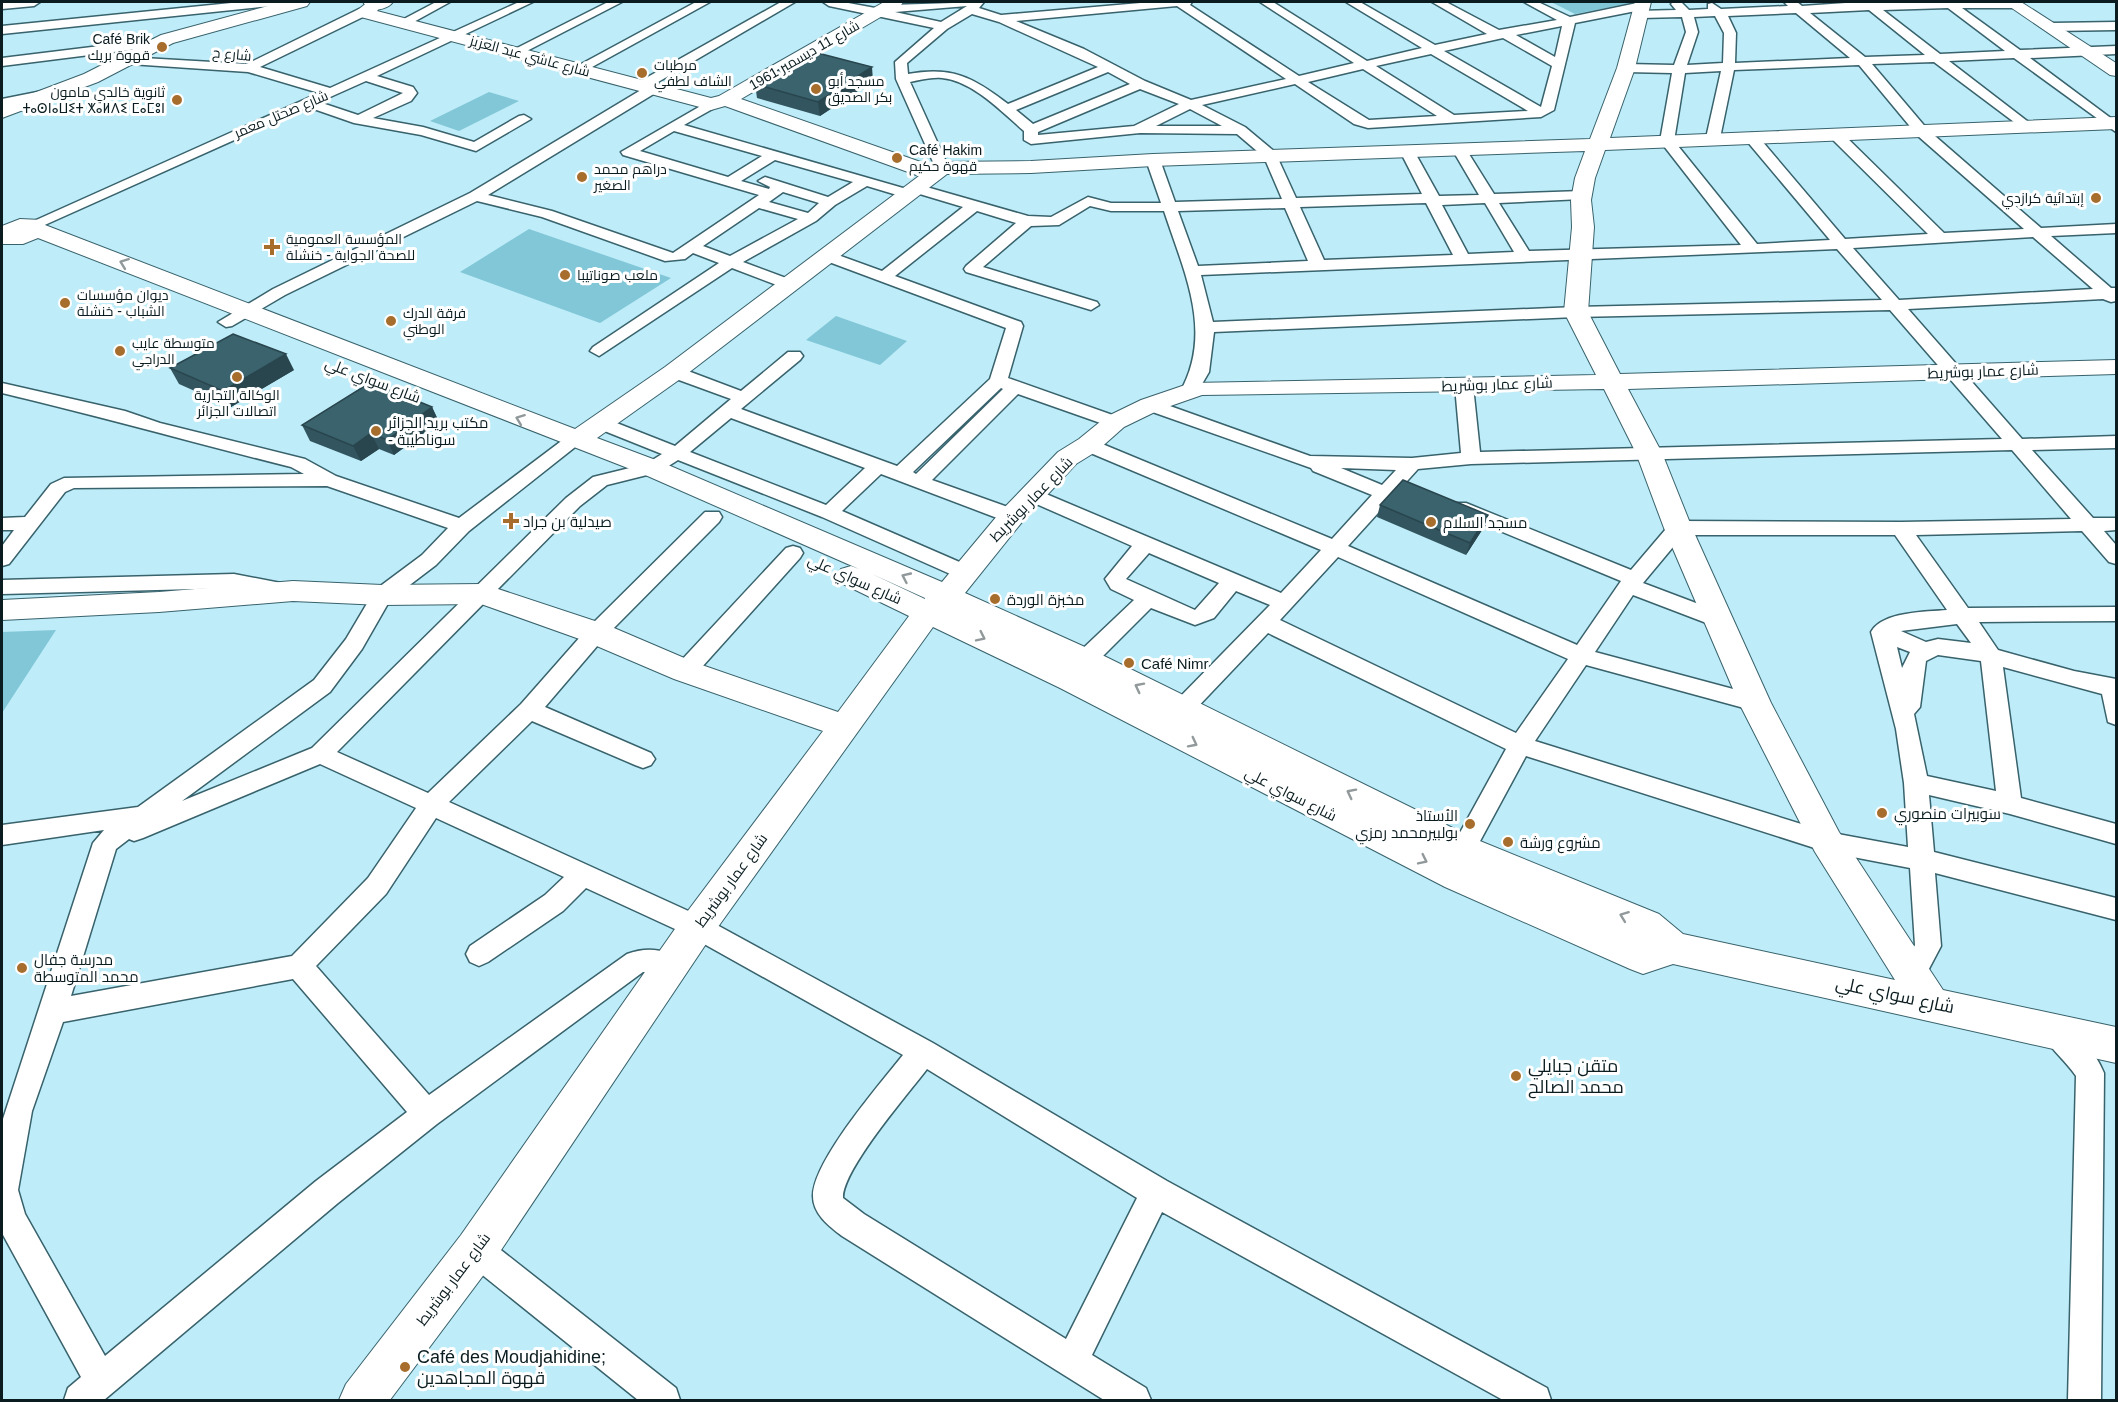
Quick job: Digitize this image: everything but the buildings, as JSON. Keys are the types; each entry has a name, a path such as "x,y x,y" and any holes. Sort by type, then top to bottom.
{"main road":[{"path":"2013,3 2116,71"},
{"path":"2,120 109,77 157,44 242,16 288,5"},
{"path":"2,112 202,34 288,5"},
{"name":"شارع عاشي عبد العزيز","path":"373,5 406,21 647,88 718,102 938,171"},
{"path":"1642,7 1626,68 1585,178 1582,195 1576,312 1649,453 1678,528 1755,703 1827,842 1921,988"},
{"name":"شارع 11 ديسمبر 1961","path":"718,102 884,8"},
{"path":"565,446 603,424 674,372 938,171 1600,142 1837,136 2115,125"},
{"name":"شارع سواي علي","path":"14,230 565,446 651,466 1078,670 1182,709 1462,849 1536,882 1646,925 1673,948"},
{"name":"شارع عمار بوشريط","path":"362,1401 476,1250 697,927 843,726 938,604 1012,516 1067,458 1088,445 1115,422 1150,405 1200,388 1464,386 2116,367"},
{"name":"شارع سواي علي","path":"651,466 712,517 793,553 938,604"},
{"path":"2,610 159,602 293,591 382,595 483,594 596,633 685,671 843,726"},
{"name":"شارع سواي علي","path":"1078,670 1314,806 1519,904 1642,958 1673,948 1921,988 2053,1031 2116,1045"}],"street":[{"path":"2,5 34,2"},
{"path":"2,30 260,3 279,2 288,5"},
{"path":"406,21 444,2"},
{"name":"شارع صحتل معمر","path":"14,230 365,77 527,2"},
{"path":"517,51 616,2"},
{"path":"578,69 704,2"},
{"path":"235,317 475,196 789,2"},
{"path":"829,2 884,8 975,4 989,17 1002,19 1080,52 1140,84 1190,104 1240,130 1270,155 1318,265"},
{"path":"1178,2 1363,123 1452,120 1541,113 1547,110 1569,21"},
{"path":"1002,19 1186,2"},
{"path":"1266,2 1452,120"},
{"path":"1352,2 1541,113"},
{"path":"1438,2 1558,64"},
{"path":"1530,2 1569,21"},
{"path":"1674,2 1687,14 1692,32 1679,69 1667,141 1687,170 1753,249"},
{"path":"1706,2 1720,14 1731,34 1713,138"},
{"path":"1948,3 2115,125"},
{"path":"1137,130 1190,104 1500,34 1642,7 1687,14 1720,14 1795,6 2013,3"},
{"path":"938,171 902,79 900,66 904,58 943,26 975,4"},
{"path":"1868,4 2026,128"},
{"path":"249,68 373,5"},
{"path":"1795,6 1862,61 1923,133 2113,296"},
{"path":"884,8 943,26"},
{"path":"2052,27 2116,26"},
{"path":"2,62 157,44"},
{"path":"1626,68 1679,69 1936,56 2116,50"},
{"name":"شارع ح","path":"135,61 249,68 330,92"},
{"path":"1007,109 1108,67"},
{"path":"902,79 949,75 962,80 1007,109 1031,130 1031,140 1137,130 1240,130"},
{"path":"359,120 399,102 410,93 408,90 365,77"},
{"path":"1031,130 1140,84"},
{"path":"2,103 58,92"},
{"path":"305,102 359,120 423,131 476,147 525,119 506,113"},
{"path":"718,102 628,152 735,177 811,218"},
{"path":"672,126 865,181 975,205 1027,221 1054,222 1088,201 1111,207 1170,207 1582,195"},
{"path":"1837,136 1940,238"},
{"path":"1751,137 2116,557"},
{"path":"1459,148 1524,256"},
{"path":"1407,151 1463,259"},
{"path":"735,177 775,154"},
{"path":"1153,160 1192,271 1206,327 1200,372 1189,392"},
{"path":"599,351 731,262 811,218 830,202 865,181"},
{"path":"475,196 547,214 668,257 679,256 770,195 830,202"},
{"path":"885,276 975,205"},
{"path":"1027,221 972,269 1091,305"},
{"path":"1192,271 1524,256 1753,249 2116,228"},
{"path":"691,248 788,284"},
{"path":"827,256 1015,327 1006,384 919,483"},
{"path":"1206,327 1576,312 1897,305 2113,296"},
{"path":"105,843 320,754 573,502 600,481 651,466 730,411 794,356"},
{"path":"674,372 745,398"},
{"path":"1006,384 1115,422"},
{"path":"899,475 1006,384"},
{"path":"1464,386 1471,458"},
{"path":"2,388 119,415 154,427 298,463 329,480 462,526"},
{"path":"1150,405 1308,462 1390,487 1417,490"},
{"path":"730,411 1012,516"},
{"path":"603,424 651,466 829,513 964,572"},
{"path":"1308,462 1412,464 1471,458 2116,442"},
{"path":"1088,445 1333,547 1582,656 1755,703"},
{"path":"565,446 462,526 429,560 382,595 354,644 322,686 105,843 53,1012 18,1111 3,1190 11,1220 91,1391 327,1192 428,1114 636,962 645,958 655,960 669,968"},
{"path":"1182,709 1284,603 1333,547 1412,464"},
{"path":"829,513 877,467"},
{"path":"2,559 28,523 58,488 71,482 329,480"},
{"path":"1032,495 1284,603"},
{"path":"1439,499 1717,619"},
{"path":"53,1012 299,966 377,886 431,805 529,710 596,633 712,517"},
{"path":"2,524 28,523"},
{"path":"1462,849 1520,745 1632,582 1678,528 1901,529 2116,524"},
{"path":"1901,529 1991,656 2010,804"},
{"path":"1146,543 1115,579 1118,584 1195,618 1207,613 1232,582"},
{"path":"685,671 793,553"},
{"path":"2,587 234,581 257,587 293,591"},
{"path":"1078,670 1148,598"},
{"path":"1882,632 1887,627 1902,622 1964,616 2116,614"},
{"path":"1265,622 1520,745 1827,842 1923,860 2116,909"},
{"path":"1882,632 1925,650"},
{"path":"1882,632 1907,729 1916,783 1928,946 1921,988"},
{"path":"1907,729 1914,667 1925,650 1935,646 1991,656 2114,687 2116,716"},
{"path":"529,710 643,759"},
{"path":"320,754 697,927 923,1052 1156,1192 1535,1401"},
{"path":"1916,783 2010,804 2116,834"},
{"path":"2,835 140,816"},
{"path":"479,954 554,903 583,874"},
{"path":"299,966 428,1114"},
{"path":"2053,1031 2073,1048 2090,1073 2085,1401"},
{"path":"923,1052 842,1162 828,1192 830,1205 836,1213 853,1225 1134,1401"},
{"path":"1072,1362 1156,1192"},
{"path":"476,1250 664,1401"}],"shaded area":[{"path":"1553,3 1631,3 1575,14"},
{"path":"489,92 519,101 459,131 430,121"},
{"name":"ملعب صوناتيبا","path":"529,229 671,278 600,323 460,272"},
{"path":"836,316 907,341 880,365 806,340"},
{"path":"56,630 2,713 2,632"}],"place":[{"name":"Café Brik قهوة بريك","path":"162,47"},
{"name":"مرطبات الشاف لطفي","path":"642,73"},
{"name":"مسجد أبو بكر الصديق","path":"816,89"},
{"name":"ثانوية خالدي مامون ⵜⴰⵙⵏⴰⵡⵉⵜ ⵅⴰⵍⴷⵉ ⵎⴰⵎⵓⵏ","path":"177,100"},
{"name":"Café Hakim قهوة حكيم","path":"897,158"},
{"name":"دراهم محمد الصغير","path":"582,177"},
{"name":"إبتدائية كرازدي","path":"2096,198"},
{"name":"المؤسسة العمومية للصحة الجواية - خنشلة","path":"272,247"},
{"name":"ملعب صوناتيبا","path":"565,275"},
{"name":"ديوان مؤسسات الشباب - خنشلة","path":"65,303"},
{"name":"فرقة الدرك الوطني","path":"391,321"},
{"name":"متوسطة عايب الدراجي","path":"120,351"},
{"name":"الوكالة التجارية اتصالات الجزائر","path":"237,377"},
{"name":"مكتب بريد الجزائر - سوناطيبة","path":"376,431"},
{"name":"صيدلية بن جراد","path":"511,521"},
{"name":"مسجد السلام","path":"1431,522"},
{"name":"مخبزة الوردة","path":"995,599"},
{"name":"Café Nimr","path":"1129,663"},
{"name":"سوبيرات منصوري","path":"1882,813"},
{"name":"الأستاذ بولبيرمحمد رمزي","path":"1470,824"},
{"name":"مشروع ورشة","path":"1508,842"},
{"name":"مدرسة جفال محمد المتوسطة","path":"22,968"},
{"name":"متقن جبايلي محمد الصالح","path":"1516,1076"},
{"name":"Café des Moudjahidine; قهوة المجاهدين","path":"405,1367"}]}
